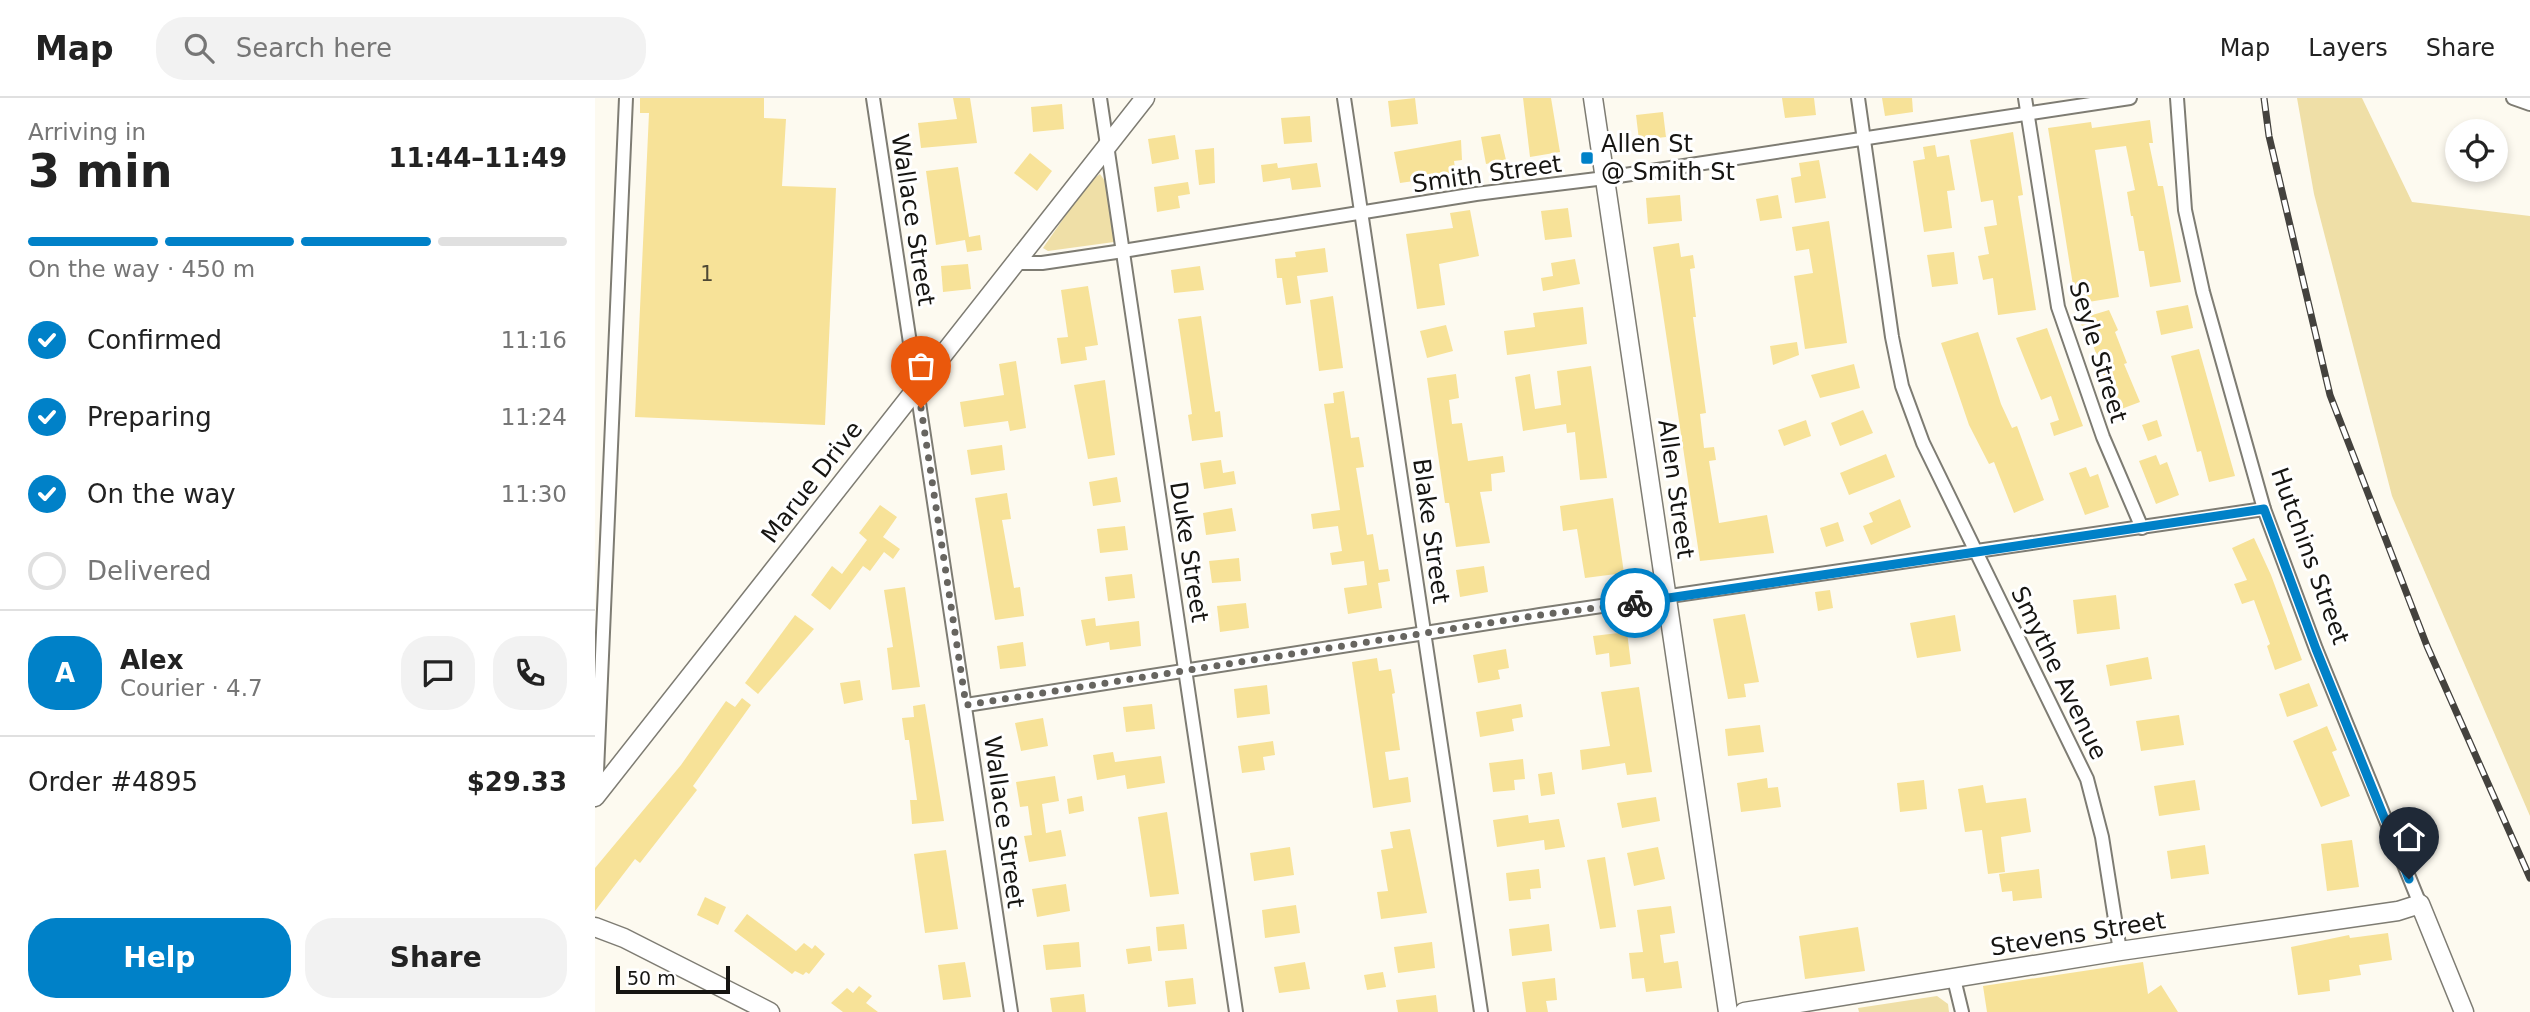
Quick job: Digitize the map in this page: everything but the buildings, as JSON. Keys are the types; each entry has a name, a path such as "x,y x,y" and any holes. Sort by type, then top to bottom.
{"street":[{"path":"596,796 626,98"},
{"name":"Wallace Street","path":"873,98 1011,1012"},
{"name":"Duke Street","path":"1100,98 1236,1012"},
{"name":"Marue Drive","path":"596,796 1145,98"},
{"name":"Blake Street","path":"1344,98 1481,1012"},
{"name":"Allen Street","path":"1593,98 1728,1012"},
{"name":"Smythe Avenue","path":"1858,98 1902,386 1923,443 2087,779 2102,837 2120,951"},
{"name":"Seyle Street","path":"2025,98 2058,307 2103,437 2142,528"},
{"name":"Smith Street","path":"1016,262 1042,263 1362,215 1476,194 1605,178 2130,98"},
{"name":"Hutchins Street","path":"2177,98 2185,210 2203,292 2264,509 2316,649 2464,1012"},
{"path":"2513,98 2530,104"},
{"path":"966,705 1540,615 1667,599 2264,509"},
{"name":"Stevens Street","path":"1744,1012 2120,951 2386,913 2420,904"},
{"path":"595,927 770,1012"},
{"path":"1954,979 1962,1012"}],"shaded area":[{"path":"2297,98 2362,98 2412,202 2530,216 2530,816 2392,496 2314,194"},
{"path":"1100,174 1105,181 1114,242 1048,251 1043,248 1088,183"},
{"path":"1937,996 1948,1004 1949,1012 1859,1012 1858,1008"}],"railway":[{"path":"2264,98 2269,136 2330,395 2427,646 2530,878"}],"way so far":[{"path":"921,408 966,705 1540,615 1635,603"}],"place":[{"name":"Allen St @ Smith St","path":"1587,158"}],"route":[{"path":"1635,603 2264,509 2316,649 2409,879"}]}
